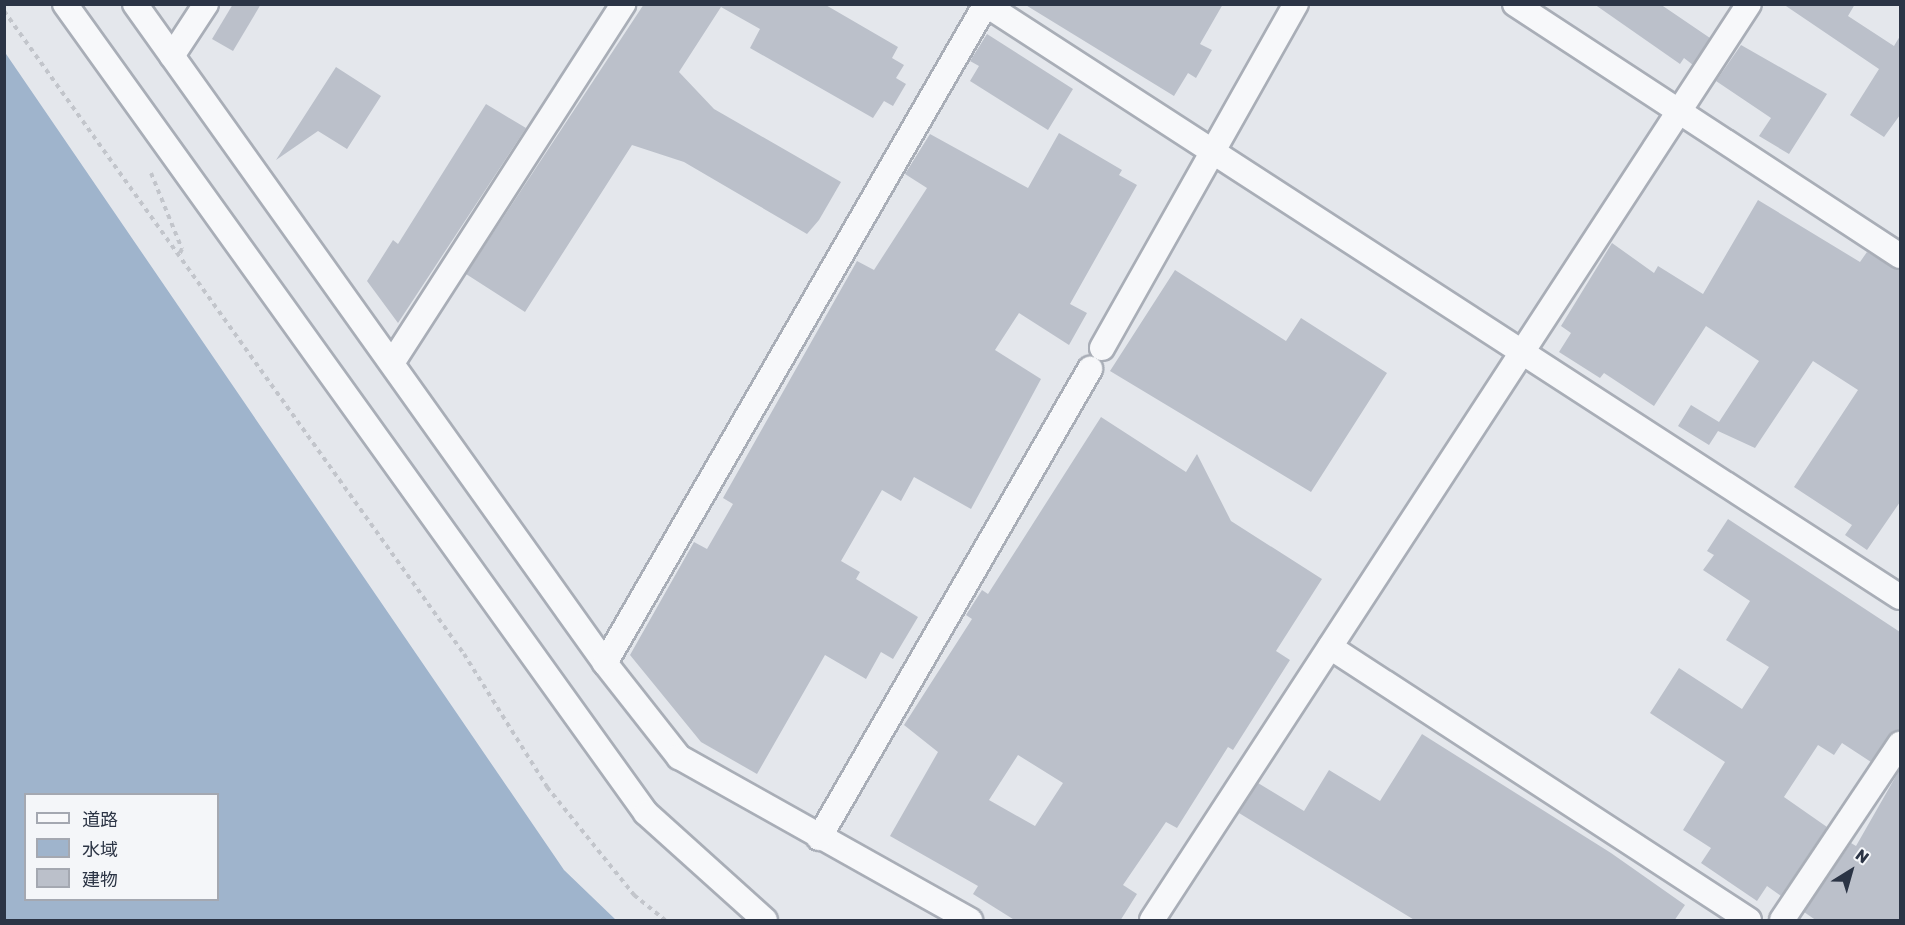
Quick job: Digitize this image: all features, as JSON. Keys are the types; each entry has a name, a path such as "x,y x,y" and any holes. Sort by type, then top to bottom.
{"street":[{"path":"65,4 646,813 765,921"},
{"path":"135,4 605,663 679,757 819,838 970,921"},
{"path":"172,56 206,4"},
{"path":"392,363 623,4"},
{"path":"1102,348 1296,4"},
{"path":"1515,4 1900,256"},
{"path":"1152,921 1330,646 1526,354 1749,4"},
{"path":"605,663 985,5 1213,150 1900,597"},
{"path":"819,838 1090,369"},
{"path":"1330,646 1749,921"},
{"path":"1782,921 1900,744"}],"path":[{"path":"4,11 464,654 547,787 634,895 665,921"}],"water":[{"path":"4,51 564,870 616,920 5,920"}],"building":[{"path":"233,4 261,4 233,51 212,39"},
{"path":"644,4 824,4 898,47 892,58 904,65 896,78 906,84 893,106 884,101 873,118 750,48 760,29 721,7 679,72 714,109 841,182 819,220 807,234 684,162 632,145 525,312 466,274"},
{"path":"1024,4 1223,4 1200,44 1212,50 1196,78 1188,73 1174,96"},
{"path":"1594,4 1660,4 1710,38 1693,65 1684,58 1680,64"},
{"path":"1783,4 1855,4 1848,16 1894,46 1900,36 1900,115 1884,137 1850,115 1879,69"},
{"path":"987,34 1073,89 1048,130 970,81 979,66 970,61"},
{"path":"1741,45 1827,94 1789,154 1759,136 1771,118 1716,81"},
{"path":"336,67 381,96 347,149 318,131 276,160"},
{"path":"486,104 526,128 398,323 367,281 393,240 398,244"},
{"path":"1059,133 1122,170 1119,175 1137,185 1070,304 1087,313 1069,345 1019,313 995,350 1041,379 971,509 914,477 901,501 882,490 841,561 860,572 856,579 918,617 893,659 881,652 866,679 825,655 757,774 701,742 630,655 694,542 707,549 733,504 723,498 857,261 874,270 927,188 905,174 930,134 1028,188"},
{"path":"1758,200 1860,262 1867,252 1900,270 1900,502 1867,550 1845,535 1852,525 1794,487 1858,390 1813,361 1755,448 1718,431 1709,445 1678,426 1691,405 1719,422 1759,361 1706,326 1654,406 1604,373 1600,378 1559,352 1571,333 1561,326 1612,243 1654,273 1658,266 1703,294"},
{"path":"1175,270 1286,341 1301,318 1387,373 1311,492 1110,371"},
{"path":"1101,417 1186,472 1197,454 1231,521 1322,579 1276,651 1290,660 1233,750 1228,747 1177,828 1166,822 1123,885 1137,894 1120,921 1016,921 973,894 978,886 890,836 938,752 904,725 972,619 966,615 982,590 988,594","holes":["1018,755 1063,783 1035,826 989,800"]},
{"path":"1728,519 1900,632 1900,730 1889,736 1871,762 1842,743 1834,755 1818,745 1784,797 1827,827 1781,896 1767,886 1757,901 1701,863 1711,848 1683,830 1725,762 1650,713 1679,668 1742,709 1769,667 1726,640 1750,601 1703,570 1714,555 1707,551"},
{"path":"1422,734 1611,853 1685,905 1674,921 1416,921 1239,813 1258,783 1304,811 1329,770 1380,801"},
{"path":"1900,769 1900,921 1817,921 1804,912 1851,843 1856,846"}]}
